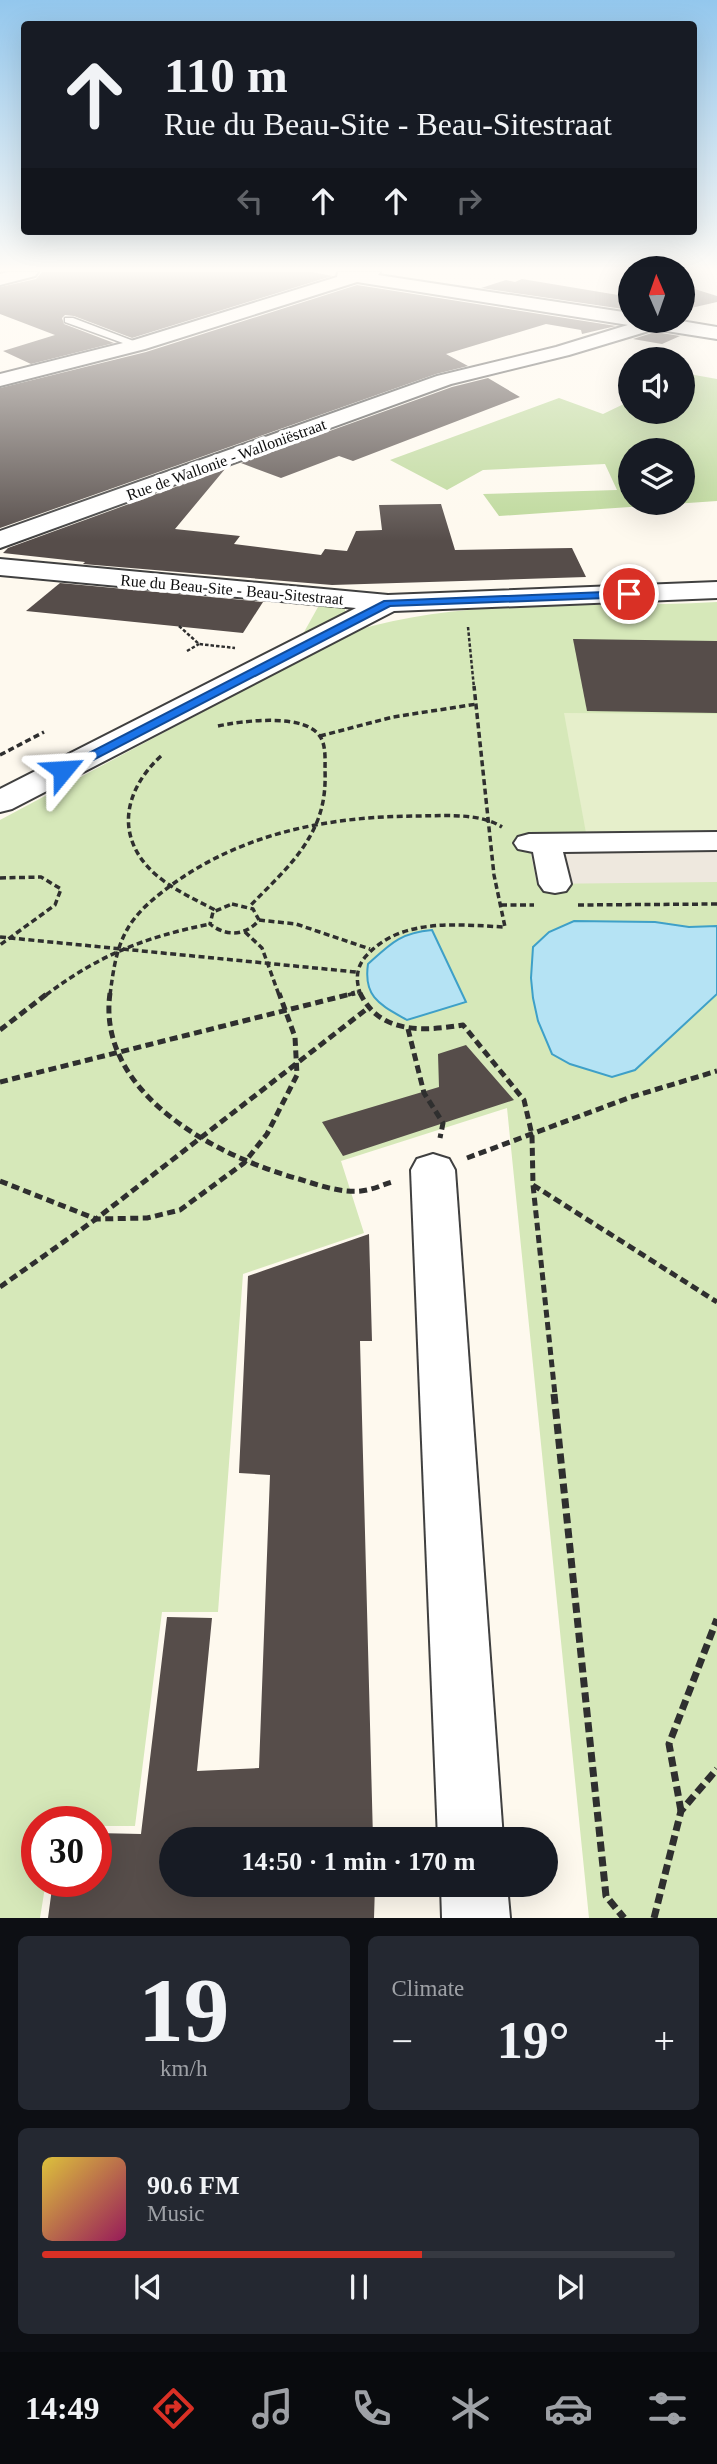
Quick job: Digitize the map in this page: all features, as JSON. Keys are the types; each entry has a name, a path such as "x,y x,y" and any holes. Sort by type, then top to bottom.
{"street":[{"path":"0,380 73,362"},
{"name":"Rue de Wallonie - Walloniëstraat","path":"0,540 444,380 519,362"},
{"path":"0,592 11,568"},
{"name":"Rue du Beau-Site - Beau-Sitestraat","path":"11,568 388,603 717,590"},
{"path":"274,658 307,597"},
{"path":"0,802 274,658 388,603"},
{"path":"558,898 538,843 717,841"},
{"path":"433,1170 470,1827"},
{"path":"475,1897 476,1918"}],"path":[{"path":"468,623 495,874 505,927 437,925 395,935 370,949 356,972 358,992 368,1008 408,1029 418,1031 463,1025 524,1100 532,1135 533,1185 606,1896 624,1918"},
{"path":"178,626 199,645 274,658"},
{"path":"187,651 199,645"},
{"path":"320,736 393,717 477,704"},
{"path":"212,728 259,720 310,727 320,736 327,783 317,823 288,868 249,907"},
{"path":"0,755 44,733"},
{"path":"167,751 152,763 132,790 126,822 134,848 147,866 171,886 215,910"},
{"path":"359,1192 285,1177 244,1163 199,1141 139,1087 118,1051 108,1006 110,979 118,950 129,926 171,886 230,850 317,823 391,814 490,819"},
{"path":"0,878 52,878 61,889 55,905 0,945"},
{"path":"501,905 558,898 717,904"},
{"path":"210,924 209,919 215,910 232,905 249,907 256,911 259,920"},
{"path":"259,920 296,924 370,949"},
{"path":"0,1030 84,967 118,950 151,937 210,924 222,932 245,932 252,929 259,920"},
{"path":"0,1181 96,1219 147,1218 180,1210 244,1163 267,1134 297,1075 298,1061 295,1037 261,948 245,932"},
{"path":"0,937 356,972"},
{"path":"0,1082 358,992"},
{"path":"0,1287 199,1141 368,1008"},
{"path":"408,1029 424,1093 443,1123 433,1170"},
{"path":"433,1170 631,1097 717,1071"},
{"path":"533,1185 717,1302"},
{"path":"654,1918 681,1811 669,1744 717,1619"},
{"path":"681,1811 717,1769"}],"green space":[{"path":"695,375 717,379 717,501 695,503 695,438 618,438 618,508 499,516 483,494 617,490 605,464 483,470 447,490 390,460 559,398 603,414 618,407 618,424 695,424"},
{"path":"717,602 717,1918 589,1918 507,1108 341,1161 364,1233 243,1274 218,1612 162,1612 135,1826 112,1826 112,1806 21,1806 21,1897 43,1897 40,1918 0,1918 0,820 354,631 398,620 488,608"},
{"path":"344,606 346,613 303,634 318,607"},
{"path":"564,713 717,714 717,834 586,833"}],"shaded area":[{"path":"717,838 717,882 537,884 528,840"}],"water":[{"path":"574,921 717,926 717,994 635,1070 612,1077 570,1064 552,1054 538,1021 531,978 533,947 549,932"},
{"path":"432,930 466,1002 407,1020 382,1005 371,993 367,976 368,964 397,940"}],"building":[{"path":"107,362 460,362 468,366 436,374 0,528 0,388"},
{"path":"488,378 520,397 353,461 339,456 281,478 241,463 452,387"},
{"path":"225,469 175,529 240,536 234,544 321,555 325,549 347,551 356,531 382,530 379,505 441,504 455,550 572,548 586,577 332,585 83,564 85,562 3,553 8,548"},
{"path":"60,583 263,602 243,633 26,611"},
{"path":"573,639 717,641 717,713 587,711"},
{"path":"466,1045 514,1100 343,1156 322,1122 439,1087 438,1054"},
{"path":"369,1234 372,1341 360,1341 373,1827 159,1827 159,1897 375,1897 374,1918 48,1918 51,1897 112,1897 112,1833 141,1834 167,1617 212,1618 197,1771 259,1768 270,1475 239,1473 248,1276"}],"route":[{"path":"63,770 388,603 629,594"}]}
